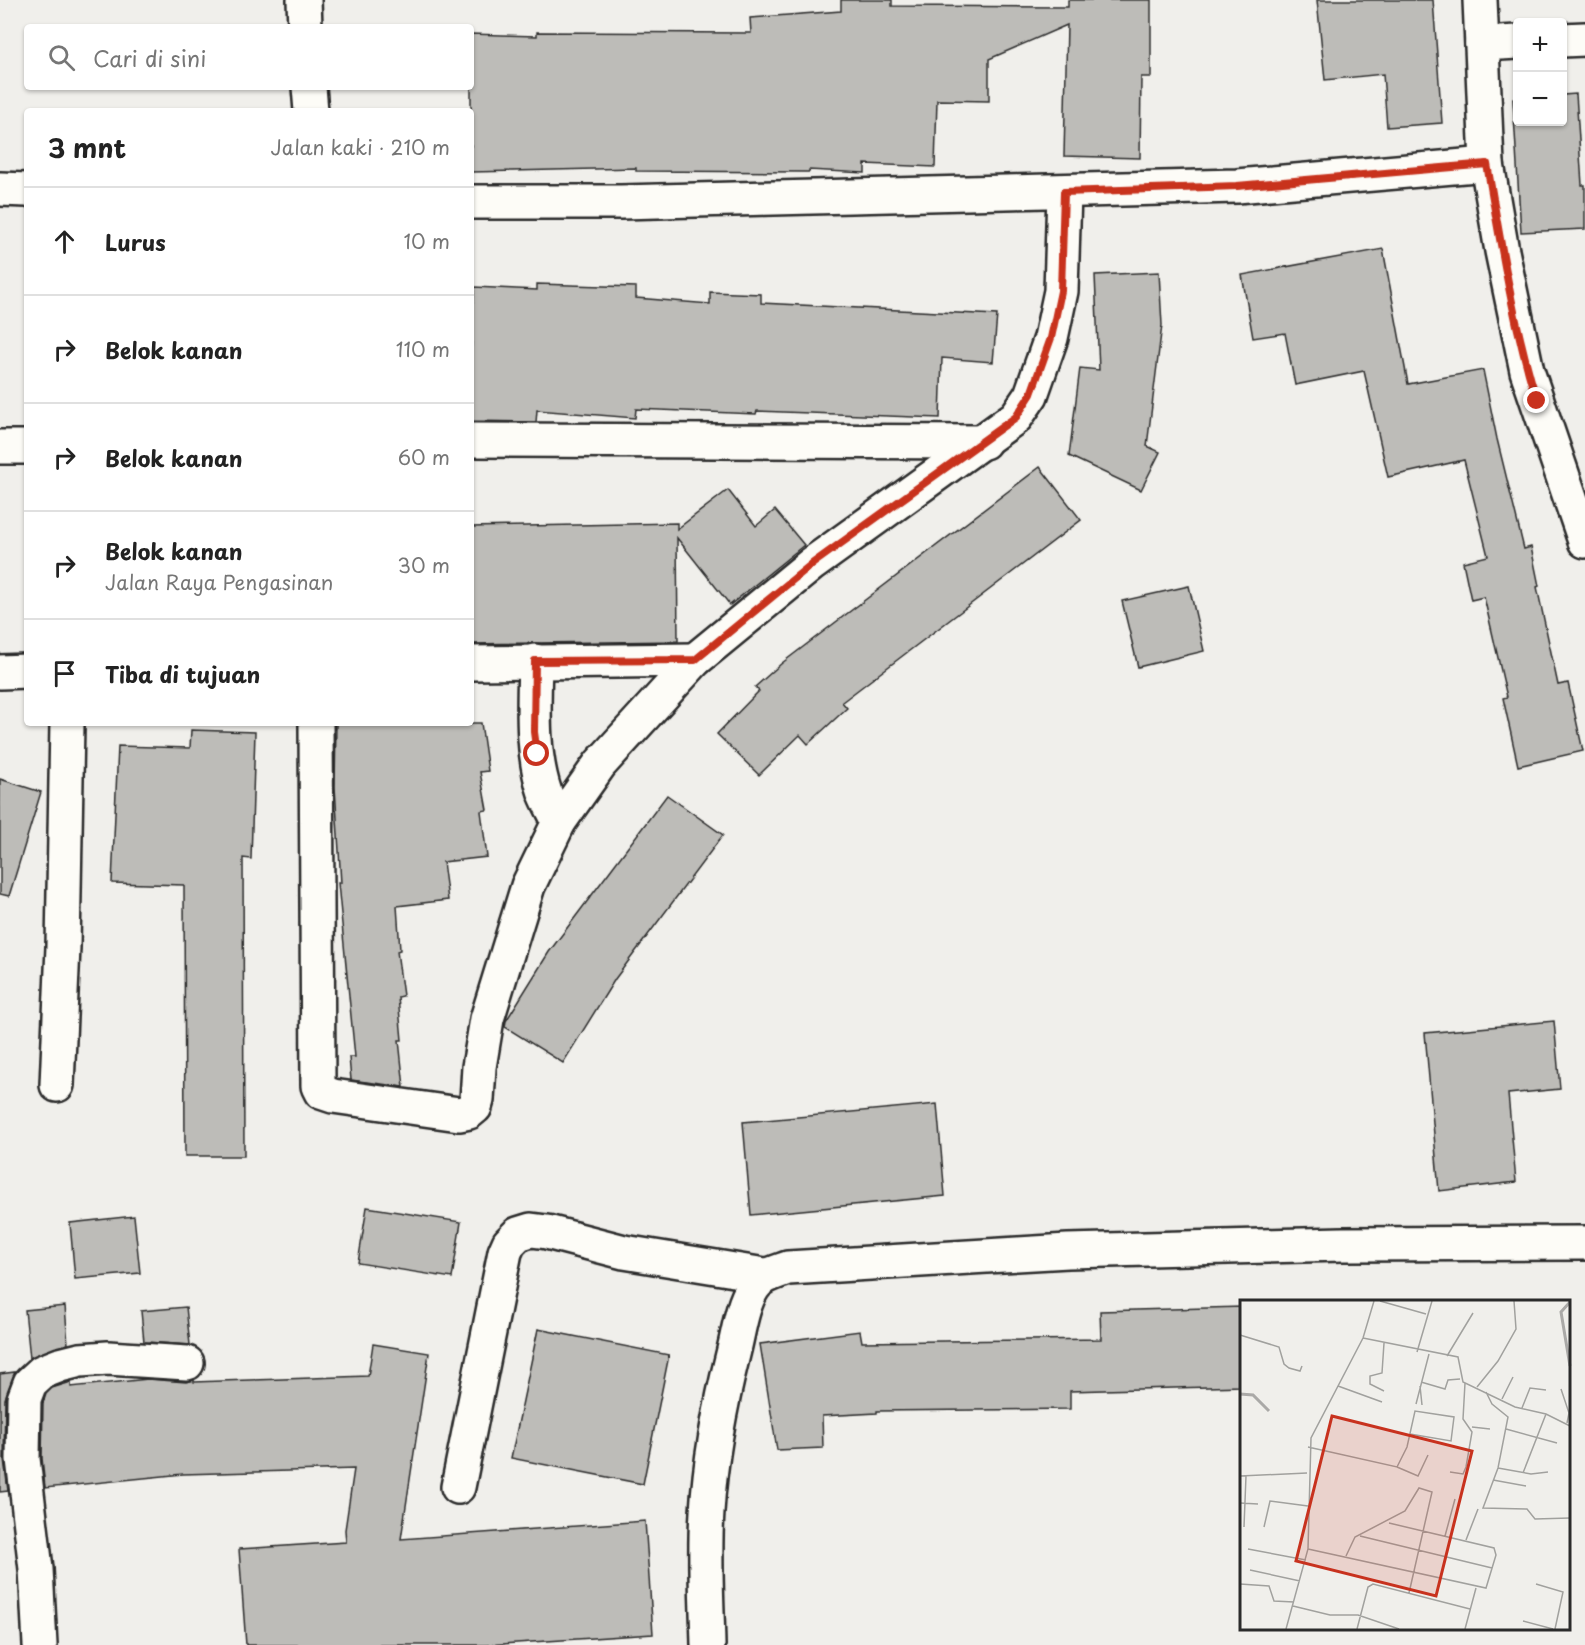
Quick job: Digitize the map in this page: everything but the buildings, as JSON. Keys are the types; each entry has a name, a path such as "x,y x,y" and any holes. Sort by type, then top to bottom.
{"street":[{"path":"304,0 305,24"},
{"path":"1480,0 1487,164 1502,251 1527,372 1585,541"},
{"path":"1567,40 1585,39"},
{"path":"1482,44 1513,42"},
{"path":"309,90 311,108"},
{"path":"474,202 621,202 1237,186 1487,164"},
{"path":"0,189 24,190"},
{"path":"316,726 318,1086 325,1094 459,1114 469,1112 475,1107 487,1019 528,886 559,822 600,764 695,660 812,564 1016,417 1031,394 1051,338 1061,291 1064,192"},
{"path":"474,440 984,442"},
{"path":"0,447 24,447"},
{"path":"474,663 695,660"},
{"path":"535,661 534,732 539,771 546,795 559,822"},
{"path":"0,672 24,671"},
{"path":"57,1085 63,947 67,726"},
{"path":"458,1487 505,1252 509,1243 518,1234 531,1230 624,1252 765,1275 788,1268 1068,1251 1343,1244 1585,1243"},
{"path":"708,1645 705,1560 707,1510 715,1446 729,1371 744,1310 753,1288 765,1275"},
{"path":"40,1645 36,1569 23,1459 24,1399 30,1383 42,1372 80,1360 108,1358 187,1363"}],"route":[{"path":"537,754 534,732 535,661 695,660 812,564 1016,417 1031,394 1051,338 1061,291 1064,192 1237,186 1487,164 1527,372 1537,401"}]}
